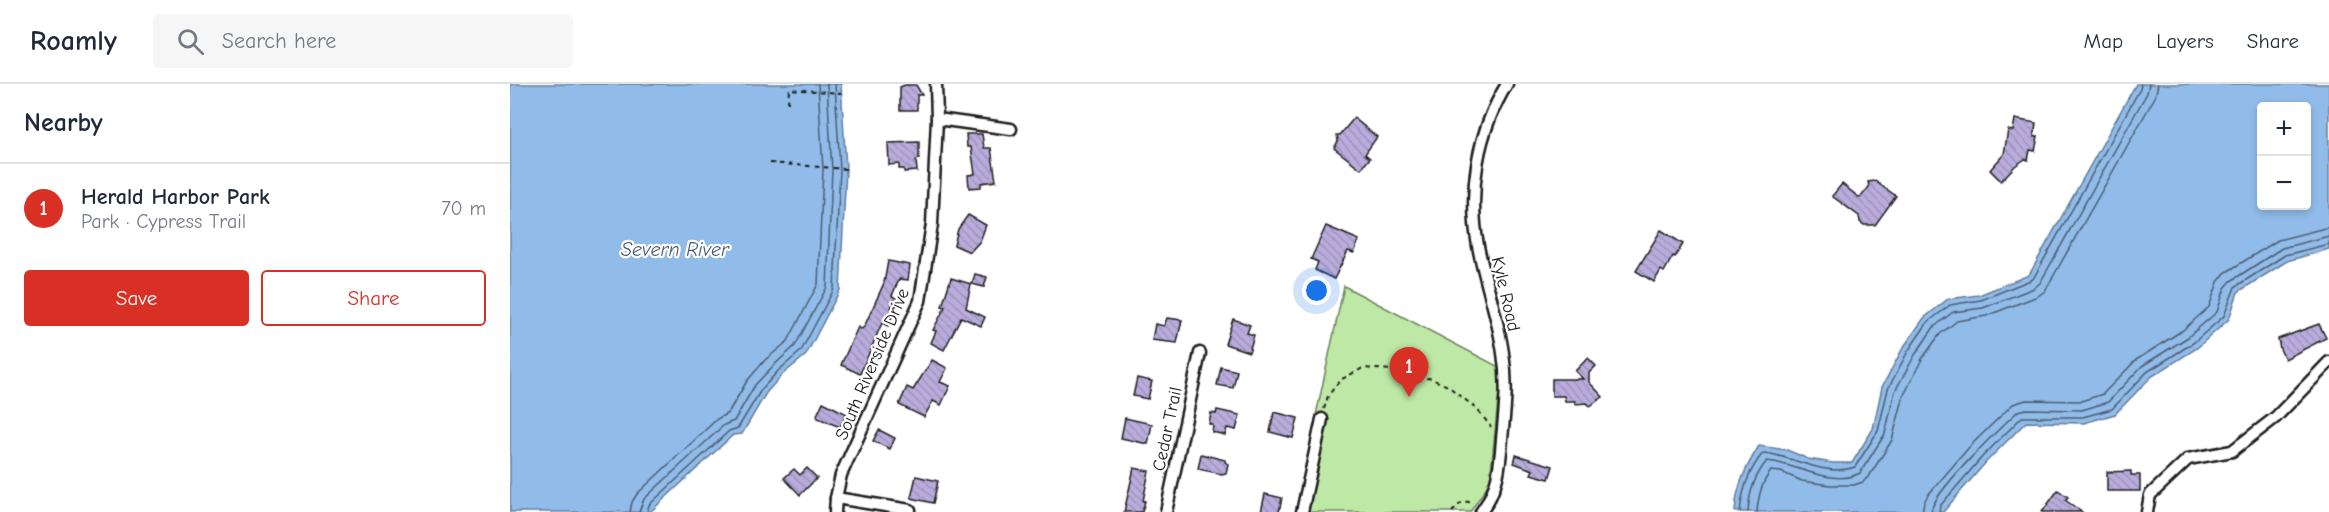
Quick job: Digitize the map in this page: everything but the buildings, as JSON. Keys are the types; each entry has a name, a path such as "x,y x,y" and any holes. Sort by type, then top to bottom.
{"street":[{"name":"South Riverside Drive","path":"835,512 842,475 920,301 932,224 937,119 936,84"},
{"name":"Kyle Road","path":"1482,511 1490,499 1499,474 1507,390 1503,351 1478,246 1473,191 1477,161 1491,111 1507,84"},
{"path":"937,119 1011,129"},
{"name":"Cedar Trail","path":"1166,512 1200,353"},
{"path":"2147,512 2151,495 2188,459 2232,451 2276,417 2329,362"},
{"path":"1302,512 1322,419"},
{"path":"836,498 910,510"}],"path":[{"path":"788,103 789,89 841,93"},
{"path":"770,163 846,169"},
{"path":"1322,419 1328,396 1340,380 1363,368 1391,370 1402,379 1410,381 1429,378 1448,386 1477,410 1503,437"},
{"path":"1452,512 1463,501 1471,501 1482,511"}],"green space":[{"path":"1344,286 1497,366 1500,380 1490,482 1470,512 1308,512 1328,418 1316,415"}],"water":[{"name":"Severn River","path":"510,84 841,84 846,169 840,290 806,355 782,375 766,393 742,434 733,435 650,512 510,512"},
{"path":"2136,84 2329,84 2329,249 2287,261 2238,292 2229,319 2197,348 2151,377 2115,414 2084,423 2026,422 1987,461 1943,512 1735,512 1742,478 1759,446 1787,450 1808,459 1852,463 1873,429 1882,387 1903,348 1924,318 1948,299 1979,295 2029,275"}],"place":[{"name":"Herald Harbor Park","path":"1409,397"}]}
